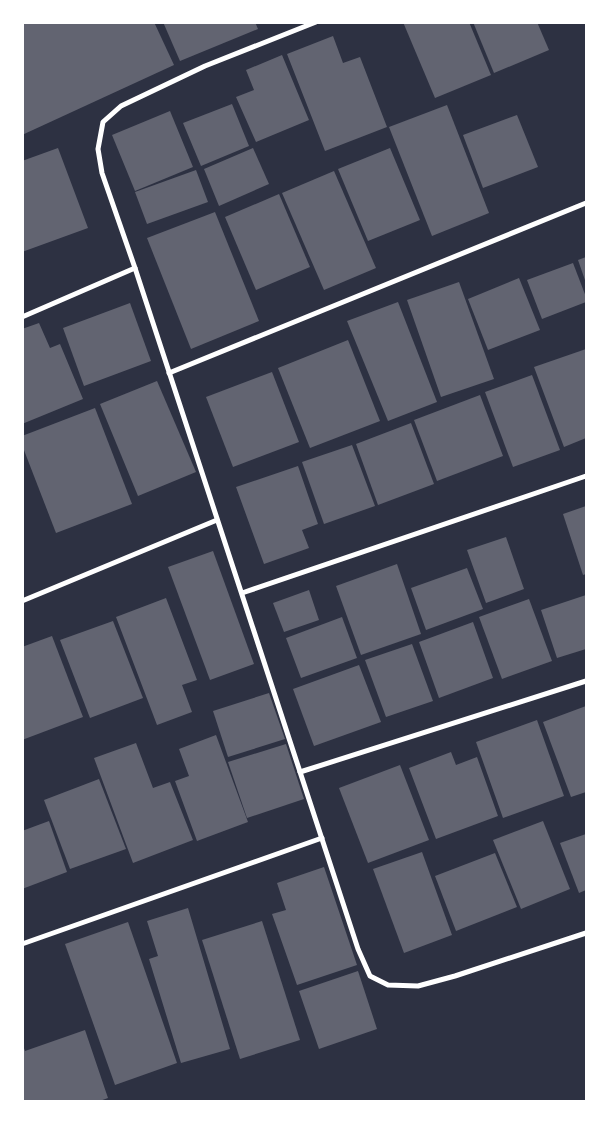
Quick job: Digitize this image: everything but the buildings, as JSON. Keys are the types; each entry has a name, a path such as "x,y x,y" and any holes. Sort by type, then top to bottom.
{"street":[{"path":"316,22 205,66 121,106 103,122 98,149 102,172 170,373 358,948 370,976 388,985 418,986 455,976 586,933"},
{"path":"170,373 586,203"},
{"path":"22,317 135,268"},
{"path":"242,593 586,476"},
{"path":"22,602 217,520"},
{"path":"300,772 586,682"},
{"path":"22,944 322,838"}]}
